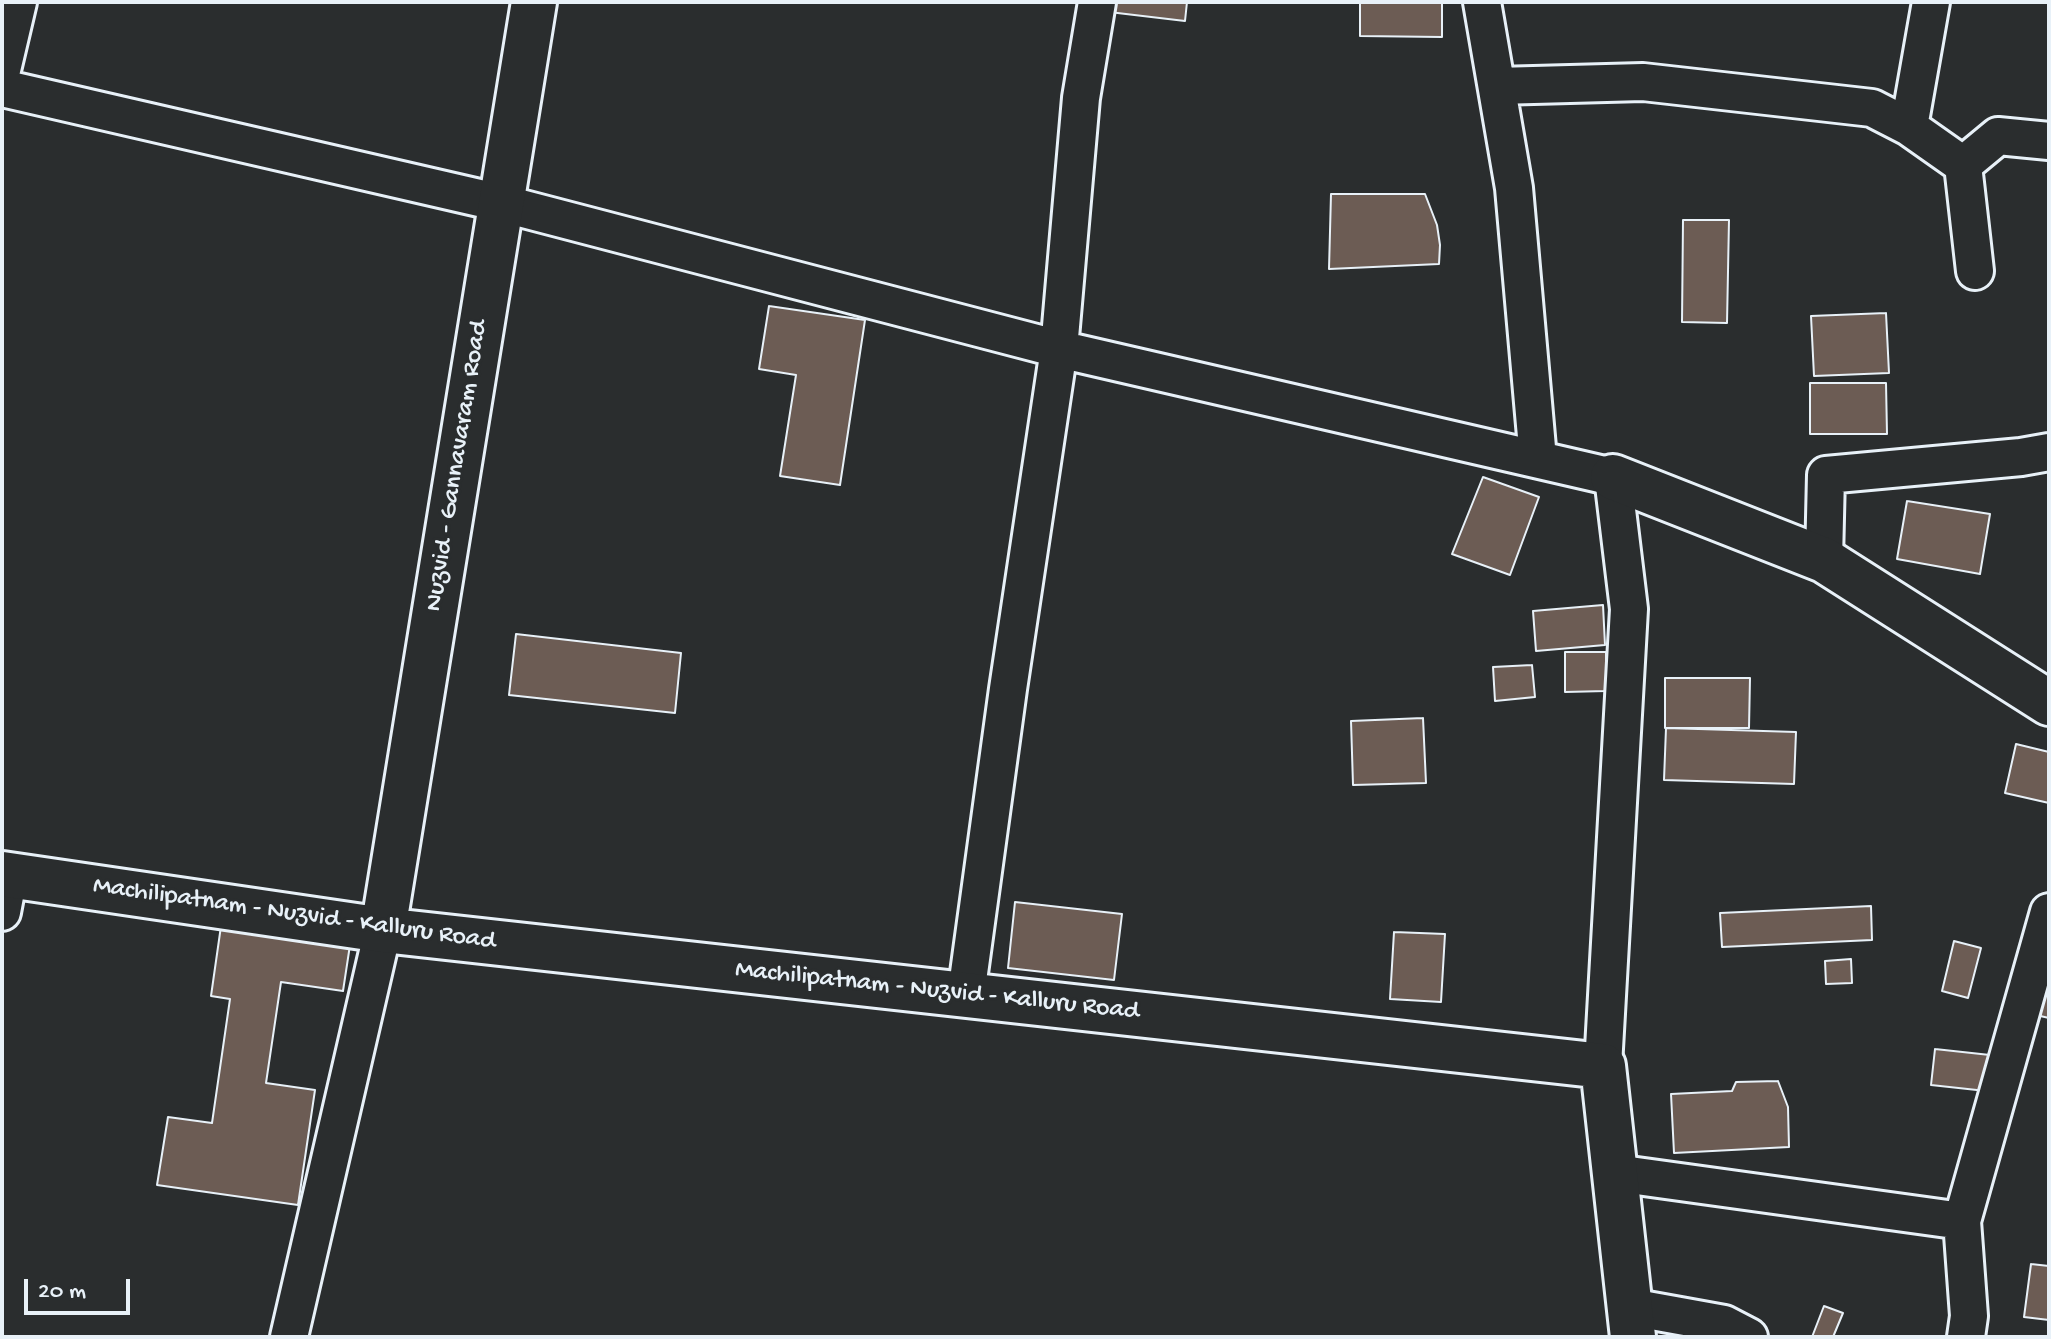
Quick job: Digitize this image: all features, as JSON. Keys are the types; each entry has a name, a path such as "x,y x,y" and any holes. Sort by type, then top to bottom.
{"main road":[{"name":"Nuzvid - Gannavaram Road","path":"383,930 534,2"},
{"path":"1613,477 1824,560 2049,703"},
{"name":"Machilipatnam - Nuzvid - Kalluru Road","path":"4,887 1603,1066"},
{"path":"1603,1066 1631,1322"}],"street":[{"path":"2,70 18,2"},
{"path":"966,995 1059,349 1081,98 1097,2"},
{"path":"1482,2 1514,188 1538,459"},
{"path":"1909,127 1931,2"},
{"path":"1497,86 1643,82 1872,108 1909,127 1963,165 1975,271"},
{"path":"2,88 501,203 1059,349 1613,477 1629,609 1603,1066"},
{"path":"1963,165 1998,136 2049,141"},
{"path":"1824,560 1826,475 2049,452"},
{"path":"1966,1337 1969,1316 1962,1221 2049,912"},
{"path":"289,1337 383,930"},
{"path":"1615,1173 1962,1221"},
{"path":"1631,1322 1724,1324 1749,1337"}],"building":[{"path":"1110,2 1187,2 1185,21 1109,12"},
{"path":"1360,2 1442,2 1442,37 1360,36"},
{"path":"1331,194 1425,194 1437,225 1439,264 1329,269"},
{"path":"1683,220 1729,220 1727,323 1682,322"},
{"path":"769,306 865,320 840,485 780,476 796,375 759,369"},
{"path":"1886,313 1889,373 1814,376 1811,316"},
{"path":"1810,383 1886,383 1887,434 1810,434"},
{"path":"1483,477 1539,497 1510,575 1452,554"},
{"path":"1907,501 1990,514 1980,574 1897,559"},
{"path":"1603,605 1605,645 1536,651 1533,611"},
{"path":"516,634 681,653 675,713 509,695"},
{"path":"1565,652 1606,652 1606,691 1565,692"},
{"path":"1532,665 1535,697 1495,701 1493,667"},
{"path":"1665,678 1750,678 1749,728 1665,728"},
{"path":"1423,718 1426,783 1353,785 1351,721"},
{"path":"1666,728 1796,732 1794,784 1664,780"},
{"path":"2016,744 2049,752 2049,803 2005,793"},
{"path":"1015,902 1122,914 1114,980 1008,968"},
{"path":"1871,906 1872,940 1722,947 1720,913"},
{"path":"221,926 350,945 343,991 281,982 266,1083 315,1090 298,1205 157,1185 168,1117 212,1123 230,999 211,996"},
{"path":"1394,932 1445,934 1441,1002 1390,999"},
{"path":"1954,941 1981,948 1968,998 1942,991"},
{"path":"1851,959 1852,983 1826,984 1825,961"},
{"path":"2049,976 2049,1018 2027,1013"},
{"path":"1935,1049 1990,1055 1986,1091 1931,1085"},
{"path":"1778,1081 1788,1107 1789,1147 1674,1153 1671,1094 1732,1091 1736,1082"},
{"path":"2031,1264 2049,1266 2049,1320 2024,1317"},
{"path":"1824,1306 1843,1313 1833,1337 1812,1337"}]}
